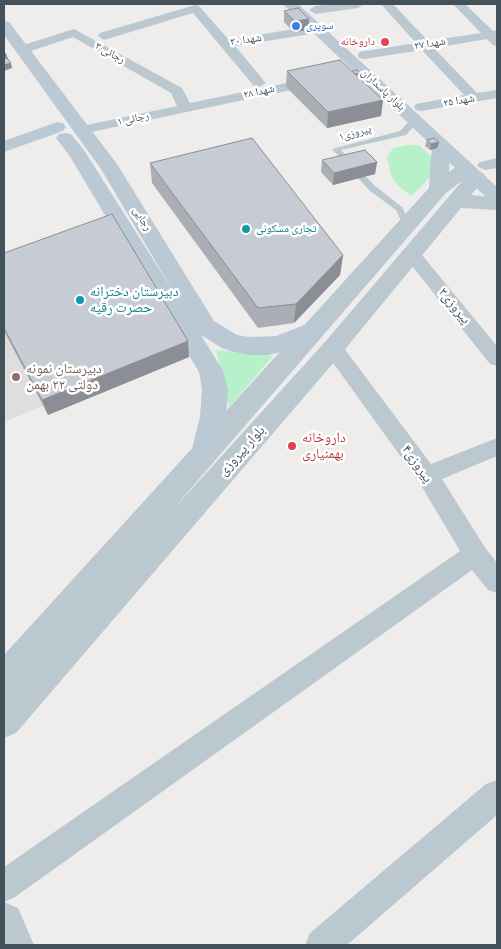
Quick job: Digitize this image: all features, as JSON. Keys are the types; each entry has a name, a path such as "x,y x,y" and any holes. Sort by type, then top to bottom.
{"main road":[{"name":"بلوار پاسداران","path":"290,4 357,67 397,94 484,170"},
{"name":"بلوار پاسداران","path":"311,7 357,67"},
{"name":"رجایی","path":"4,25 13,51 57,127 77,154 102,194 166,279 206,327 230,342 249,346 280,344 312,330"},
{"name":"رجایی","path":"13,51 82,130 123,189 211,371 215,389 213,417 204,453"},
{"name":"بلوار پاسداران","path":"418,114 441,145 484,170"},
{"path":"4,147 57,127"},
{"path":"484,170 497,197"},
{"path":"102,194 123,189"}],"street":[{"path":"311,7 358,4"},
{"path":"387,4 474,98"},
{"path":"459,4 495,37"},
{"name":"شهدا ۳۰","path":"104,36 193,6 226,44 317,29"},
{"name":"رجائی ۳","path":"13,51 74,33 177,91 185,108"},
{"name":"شهدا ۲۷","path":"357,67 426,45 495,37"},
{"path":"226,44 259,84"},
{"name":"شهدا ۲۸","path":"185,108 329,78"},
{"name":"شهدا ۲۵","path":"418,114 474,98 497,94"},
{"name":"رجائی ۱","path":"82,130 185,108"},
{"path":"441,145 447,195 470,201 497,204"},
{"name":"بلوار پیروزی","path":"4,680 407,225 484,170"},
{"name":"بلوار پیروزی","path":"4,721 371,303 411,253 447,195"},
{"name":"پیروزی۲","path":"411,253 493,348"},
{"path":"346,292 371,303"},
{"name":"پیروزی۴","path":"333,348 427,476 475,554 497,582"},
{"path":"427,476 497,447"},
{"path":"4,886 475,554"},
{"path":"322,945 497,795"},
{"path":"4,922 14,945"}],"lane":[{"name":"پیروزی۱","path":"407,225 399,209 372,188 336,149 403,133 418,114"}],"shaded area":[{"name":"دبیرستان نمونه دولتی ۲۲ بهمن","path":"4,329 43,406 4,422"}],"green space":[{"path":"419,145 441,165 412,196 398,186 391,175 387,157 393,148"},
{"path":"216,350 273,356 229,407"}],"building":[{"path":"298,8 309,19 295,21 284,11"},
{"path":"7,58 11,63 4,65 4,59"},
{"path":"340,60 383,100 328,112 287,71"},
{"path":"357,70 360,73 355,74 352,71"},
{"name":"تجاری مسکونی","path":"252,138 343,255 296,304 258,308 150,163"},
{"path":"434,138 439,142 431,144 427,140"},
{"path":"365,150 377,162 334,173 322,160"},
{"name":"دبیرستان دخترانه حصرت رقیه","path":"112,214 188,341 42,400 4,328 4,253"}],"place":[{"name":"سوپری","path":"296,26"},
{"name":"داروخانه","path":"385,42"},
{"name":"تجاری مسکونی","path":"246,229"},
{"name":"دبیرستان دخترانه حصرت رقیه","path":"80,300"},
{"name":"دبیرستان نمونه دولتی ۲۲ بهمن","path":"16,377"},
{"name":"داروخانه بهمنیاری","path":"292,446"}]}
